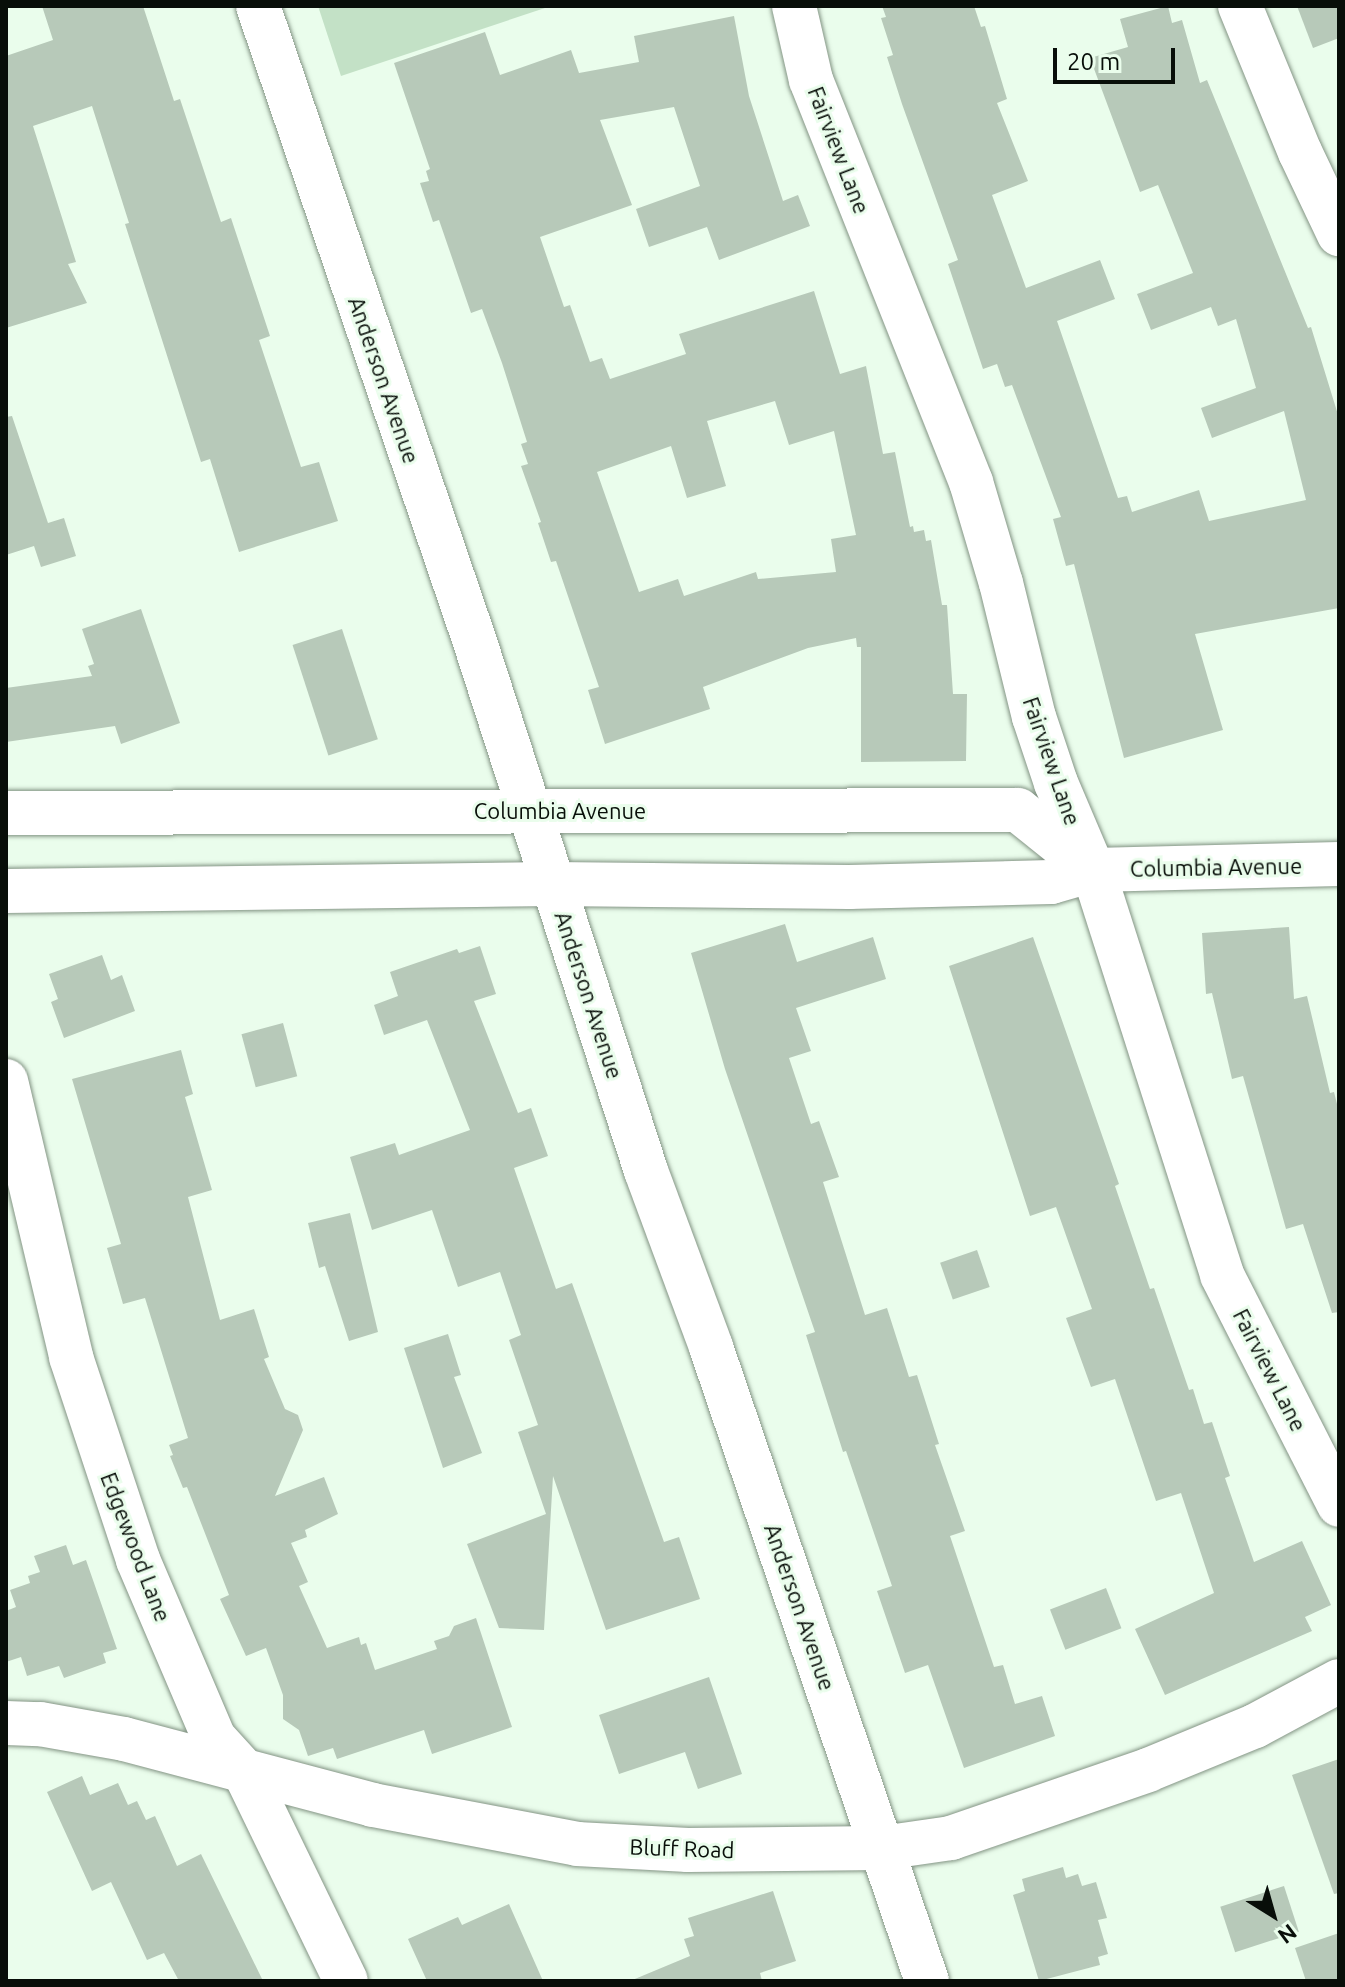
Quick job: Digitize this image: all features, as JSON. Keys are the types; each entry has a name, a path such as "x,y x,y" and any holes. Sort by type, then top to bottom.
{"street":[{"name":"Anderson Avenue","path":"258,6 529,811 646,1171 711,1347 927,1981"},
{"name":"Fairview Lane","path":"794,6 811,80 971,482 1001,583 1034,717 1056,783 1093,870 1222,1275 1339,1505"},
{"path":"1240,6 1300,152 1339,234"},
{"name":"Columbia Avenue","path":"6,813 1018,810 1093,870"},
{"name":"Columbia Avenue","path":"6,891 552,884 849,887 1004,884 1051,882 1093,870 1339,864"},
{"name":"Edgewood Lane","path":"6,1081 71,1357 109,1481 214,1738 244,1771 346,1981"},
{"name":"Bluff Road","path":"6,1723 40,1724 124,1739 373,1805 577,1844 688,1850 882,1848 951,1838 1148,1770 1255,1726 1339,1681"}],"green space":[{"path":"318,6 551,6 341,76"}],"building":[{"path":"42,6 143,6 174,101 180,99 221,222 231,218 270,336 259,340 301,467 319,462 338,521 239,552 210,459 201,462 125,224 129,223 92,106 33,126 76,262 68,264 87,303 6,328 6,56 53,40"},
{"path":"882,6 974,6 981,27 985,26 1007,99 997,103 1028,181 992,195 1026,288 1100,260 1115,299 1057,321 1118,498 1127,496 1132,512 1199,490 1209,521 1306,500 1284,411 1212,438 1201,408 1256,388 1236,319 1218,326 1211,307 1151,330 1137,294 1193,273 1158,185 1140,192 1090,58 1128,47 1120,19 1168,6 1172,23 1182,20 1200,83 1207,80 1308,328 1311,327 1339,418 1339,608 1195,634 1223,730 1124,758 1074,564 1066,566 1053,519 1061,517 1012,385 1005,387 997,364 983,369 948,264 958,260 887,57 893,55 881,18 886,17"},
{"path":"1297,6 1339,6 1339,38 1313,48"},
{"path":"734,16 749,96 783,201 798,195 810,226 719,260 707,227 649,247 636,209 700,186 674,107 600,120 632,205 540,237 564,307 570,305 590,362 602,358 610,379 686,354 679,334 814,291 840,374 866,366 883,454 895,452 910,527 913,526 914,532 924,530 926,541 931,540 942,605 947,605 953,694 967,694 966,761 861,762 861,647 857,647 856,638 808,648 703,687 710,709 605,744 588,690 599,687 556,561 551,562 521,466 528,464 521,444 527,442 482,309 471,313 439,220 433,222 420,183 429,181 426,171 430,169 394,63 485,32 500,75 571,50 579,73 639,62 634,36","holes":["775,401 789,445 834,431 856,535 831,539 836,572 758,579 756,572 684,596 678,579 639,592 597,472 671,446 687,498 726,486 707,421"]},
{"path":"12,416 48,523 64,518 76,556 41,567 34,546 6,555 6,417"},
{"path":"141,609 180,723 121,744 115,726 6,742 6,688 92,676 88,666 94,664 82,629"},
{"path":"342,629 378,739 328,755 293,645"},
{"path":"785,924 797,962 873,937 886,979 796,1008 811,1051 789,1058 811,1124 819,1121 839,1177 823,1182 865,1315 887,1308 909,1377 917,1375 939,1444 935,1445 965,1531 950,1536 994,1667 1003,1665 1015,1704 1042,1696 1055,1736 964,1768 928,1665 905,1673 877,1591 892,1586 846,1451 843,1452 806,1335 815,1332 725,1069 691,953"},
{"path":"1289,927 1294,999 1307,996 1330,1093 1334,1092 1339,1112 1339,1312 1332,1313 1303,1224 1286,1229 1243,1076 1232,1079 1212,993 1206,994 1202,933"},
{"path":"1033,937 1119,1184 1115,1186 1150,1289 1154,1288 1204,1424 1212,1422 1230,1476 1225,1478 1254,1562 1302,1541 1331,1605 1305,1617 1312,1631 1165,1695 1135,1629 1214,1593 1181,1493 1156,1501 1115,1379 1091,1387 1066,1318 1092,1309 1056,1207 1030,1216 949,966"},
{"path":"480,946 496,994 474,1001 518,1113 531,1108 548,1156 514,1168 556,1289 572,1283 664,1542 679,1537 700,1599 606,1630 553,1476 544,1630 499,1628 467,1544 546,1514 518,1432 538,1425 509,1340 521,1335 500,1272 458,1287 432,1210 372,1230 350,1157 395,1143 399,1155 470,1130 427,1020 384,1035 374,1005 398,996 390,972 457,949 459,953"},
{"path":"102,955 111,980 122,975 135,1011 64,1038 51,1002 58,999 49,974"},
{"path":"283,1023 297,1076 256,1087 241,1034"},
{"path":"181,1050 193,1094 185,1097 212,1190 188,1197 220,1320 254,1309 269,1357 264,1359 285,1409 298,1415 303,1430 275,1496 324,1477 338,1514 305,1530 307,1537 291,1543 308,1582 299,1586 327,1648 359,1637 361,1645 366,1643 375,1670 437,1649 434,1641 449,1636 454,1626 476,1618 512,1727 432,1754 424,1730 337,1759 333,1748 308,1756 299,1730 283,1719 283,1695 266,1648 246,1656 220,1599 229,1595 187,1487 183,1488 170,1456 173,1455 169,1445 188,1438 145,1298 123,1304 107,1248 121,1244 72,1079"},
{"path":"350,1213 378,1332 349,1341 325,1266 319,1268 308,1223"},
{"path":"977,1250 990,1287 953,1300 940,1263"},
{"path":"448,1334 461,1375 454,1377 482,1453 443,1468 404,1348"},
{"path":"66,1545 73,1565 86,1560 117,1649 103,1653 106,1663 64,1678 59,1666 27,1676 21,1657 6,1662 6,1611 16,1607 10,1590 30,1583 28,1576 40,1572 34,1556"},
{"path":"1106,1588 1121,1628 1065,1650 1050,1610"},
{"path":"709,1677 742,1774 698,1789 685,1752 619,1774 599,1715"},
{"path":"1339,1759 1339,1893 1334,1894 1292,1775"},
{"path":"82,1776 90,1795 118,1783 128,1805 137,1801 146,1820 155,1816 177,1866 201,1854 263,1981 179,1981 164,1953 147,1960 111,1882 92,1891 47,1792"},
{"path":"1063,1867 1066,1878 1078,1874 1082,1886 1096,1882 1107,1918 1098,1920 1108,1954 1098,1957 1100,1965 1039,1981 1013,1895 1025,1891 1022,1879"},
{"path":"1284,1886 1299,1932 1235,1952 1220,1907"},
{"path":"773,1891 796,1961 760,1973 762,1981 630,1981 690,1956 684,1939 694,1936 688,1918"},
{"path":"509,1904 543,1981 427,1981 408,1939 458,1917 462,1925"},
{"path":"1339,1933 1339,1981 1306,1981 1295,1948"}]}
